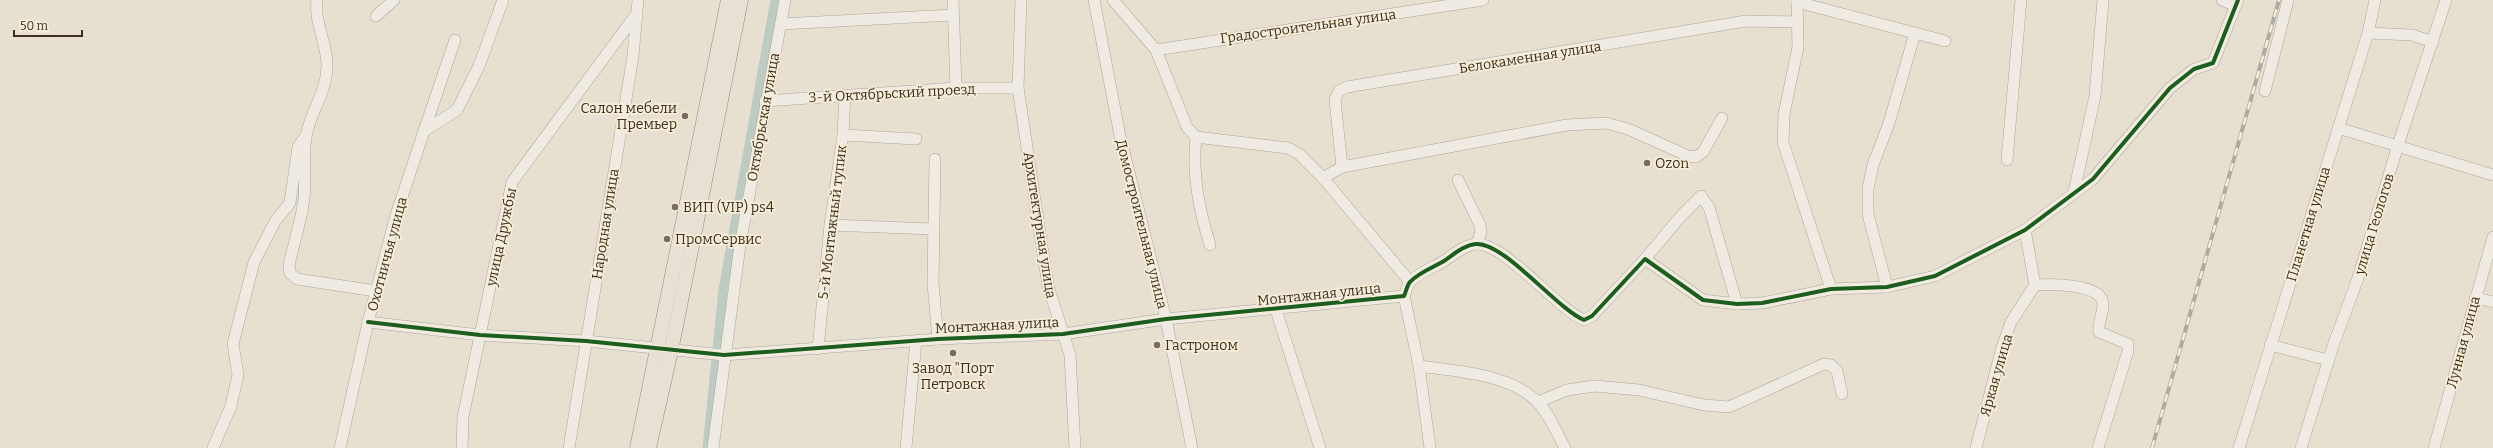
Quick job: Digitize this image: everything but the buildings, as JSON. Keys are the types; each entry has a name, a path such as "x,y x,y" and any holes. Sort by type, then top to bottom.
{"main road":[{"path":"649,448 665,349 728,0"},
{"path":"637,448 665,349 741,0"}],"street":[{"path":"317,0 316,21 326,50 327,70 323,91 310,118 306,134 304,199 289,265 290,273 297,279 376,291"},
{"path":"376,16 394,0"},
{"path":"424,131 457,110 478,66 503,0"},
{"name":"Народная улица","path":"569,448 633,56 635,16 638,0"},
{"name":"Октябрьская улица","path":"713,448 721,355 765,101 785,0"},
{"path":"953,0 952,15 956,88"},
{"name":"Архитектурная улица","path":"1021,0 1018,88 1048,286 1070,355 1075,448"},
{"name":"Домостроительная улица","path":"1094,0 1120,136 1166,319 1192,448"},
{"path":"1113,0 1156,50 1187,127 1196,137 1288,148 1299,154 1323,178 1410,282"},
{"name":"Градостроительная улица","path":"1156,50 1483,0"},
{"path":"2007,160 2021,0"},
{"path":"2074,192 2095,96 2103,0"},
{"path":"1645,259 1703,300 1737,304 1762,303 1831,289 1887,287 1935,276 2025,230 2093,179 2170,88 2194,68 2213,63 2237,3 2222,0"},
{"path":"2265,91 2288,0"},
{"name":"Планетная улица","path":"2239,448 2368,33 2375,0"},
{"name":"улица Геологов","path":"2301,448 2328,360 2358,278 2398,145 2446,0"},
{"path":"1831,289 1783,142 1784,114 1798,47 1797,1 1945,41"},
{"path":"781,24 952,15"},
{"name":"улица Дружбы","path":"462,448 464,417 512,182 635,16"},
{"name":"Белокаменная улица","path":"1342,167 1335,100 1339,91 1347,87 1746,21 1798,22"},
{"path":"1887,287 1868,214 1868,188 1873,165 1894,108 1915,33"},
{"path":"2368,33 2412,36 2433,42"},
{"name":"Охотничья улица","path":"340,448 368,322 396,215 455,40"},
{"name":"3-й Октябрьский проезд","path":"765,101 956,88 1018,88"},
{"name":"5-й Монтажный тупик","path":"818,349 830,225 843,135 845,95"},
{"path":"1323,178 1342,167 1567,125 1606,123 1628,129 1688,156 1696,157 1703,152 1722,118"},
{"path":"2338,128 2493,175"},
{"path":"213,448 231,406 238,375 233,344 254,262 276,220 290,203 298,147 306,134"},
{"path":"843,135 916,139"},
{"path":"1196,137 1193,164 1199,206 1210,245"},
{"path":"934,159 933,283 938,339"},
{"path":"1458,180 1480,225 1481,232 1477,244"},
{"path":"1430,448 1419,366 1404,296 1410,282 1464,248 1477,244 1494,250 1535,280 1575,316 1584,320 1592,316 1645,259 1681,216 1701,196 1709,207 1737,304"},
{"path":"830,225 933,229"},
{"path":"2025,230 2035,285 2059,283 2095,293 2101,298 2103,305 2098,326 2099,332 2128,344 2128,351 2098,448"},
{"name":"Лунная улица","path":"2434,448 2493,237"},
{"name":"Яркая улица","path":"1976,448 2002,347 2011,322 2035,285"},
{"name":"Монтажная улица","path":"368,322 480,335 586,342 721,355 938,339 1063,334 1166,319 1276,310 1404,296"},
{"path":"2475,298 2493,302"},
{"path":"1276,310 1320,448"},
{"path":"906,448 916,341"},
{"path":"2270,345 2328,360"},
{"path":"1538,402 1567,390 1595,386 1639,390 1704,405 1728,408 1824,364 1831,365 1837,371 1842,394"},
{"path":"1419,366 1492,378 1518,388 1538,402 1565,448"}],"waterway":[{"path":"707,448 723,290 775,0"}],"railway":[{"path":"2152,448 2279,0"}],"cycle path":[{"path":"368,322 480,335 586,341 724,355 938,339 1063,334 1166,319 1404,296 1409,283 1417,276 1444,261 1463,248 1476,244 1488,246 1501,253 1560,303 1584,320 1592,316 1645,259 1703,300 1737,304 1762,303 1831,289 1887,287 1935,276 2025,230 2093,179 2170,88 2194,69 2213,63 2238,0"}],"place":[{"name":"Салон мебели Премьер","path":"685,116"},
{"name":"Ozon","path":"1647,163"},
{"name":"ВИП (VIP) ps4","path":"675,207"},
{"name":"ПромСервис","path":"667,239"},
{"name":"Гастроном","path":"1157,345"},
{"name":"Завод \"Порт Петровск","path":"953,353"}]}
